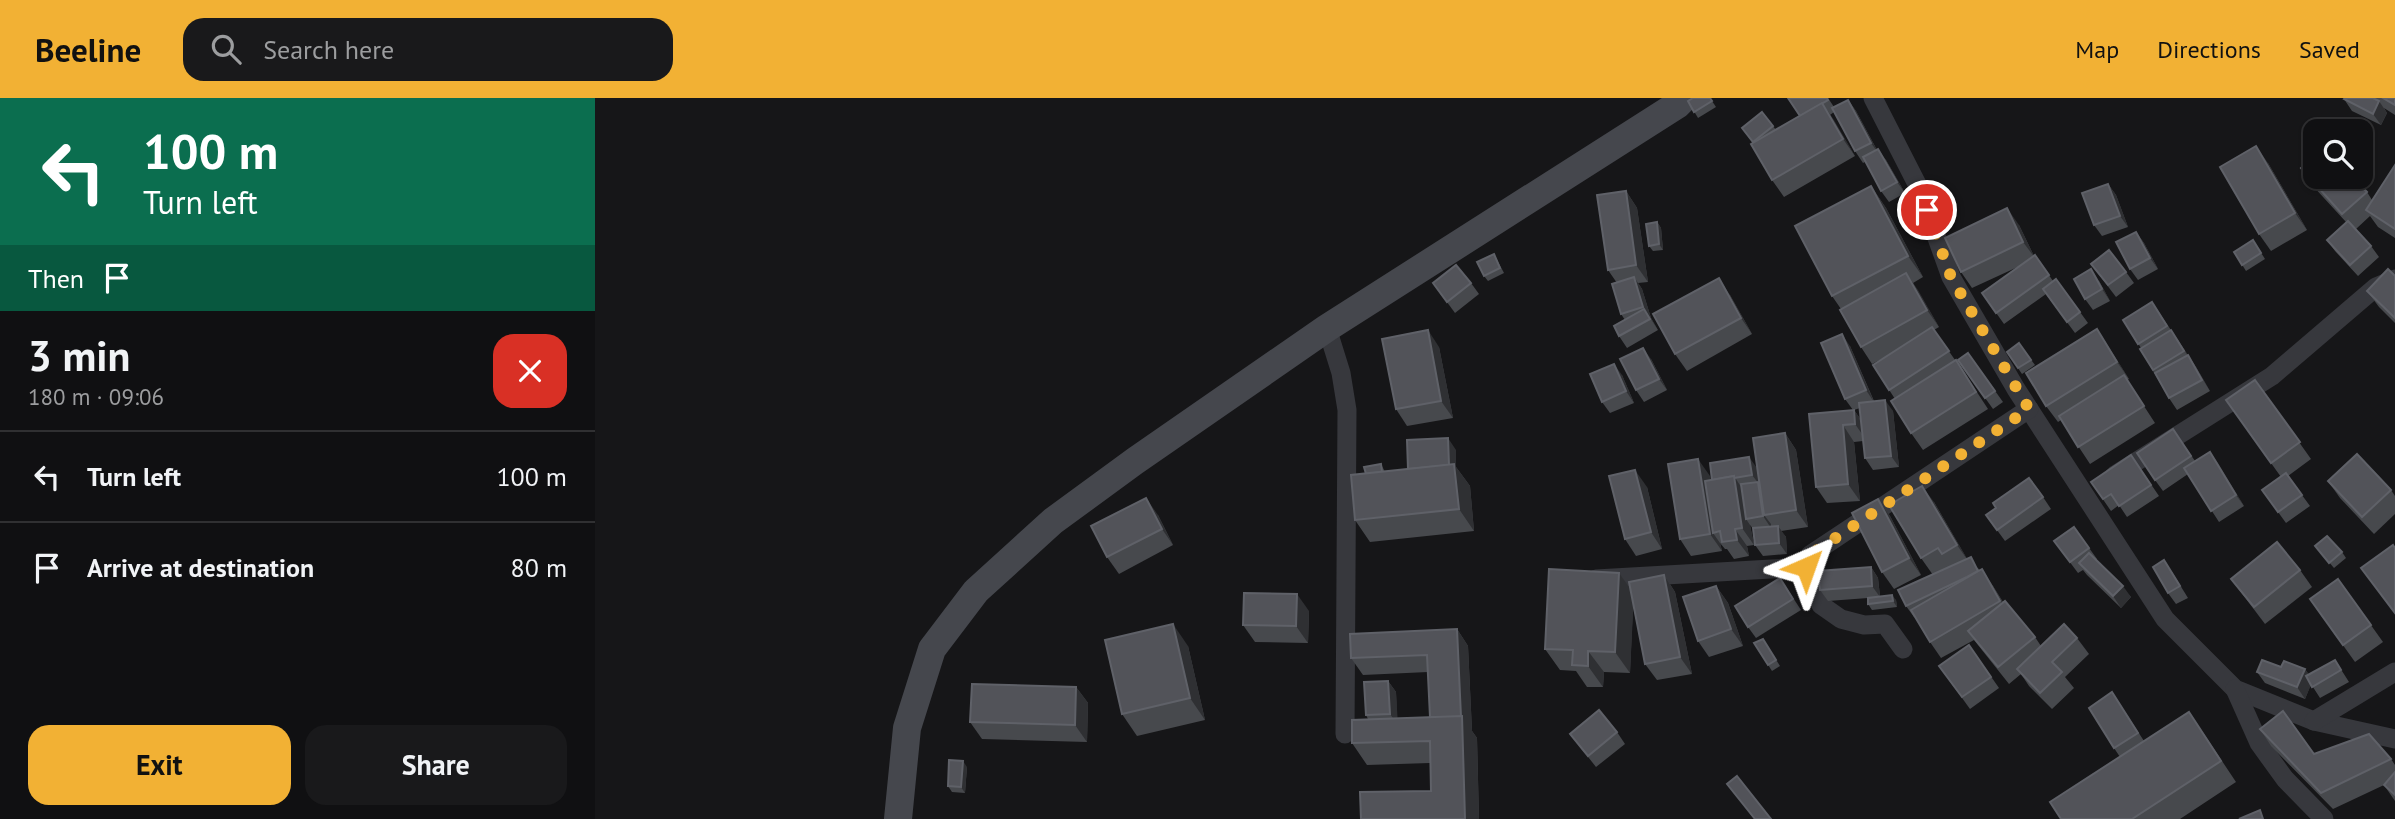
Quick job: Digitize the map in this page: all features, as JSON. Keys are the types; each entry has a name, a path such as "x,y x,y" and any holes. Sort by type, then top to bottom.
{"street":[{"path":"898,819 907,728 932,649 976,591 1053,521 1135,461 1327,328 1654,120 1684,98"},
{"path":"1873,98 1919,188 1951,277 2029,409 2165,619 2235,688 2259,743 2285,779 2324,819"},
{"path":"2084,494 2272,376 2377,287 2395,279"},
{"path":"1327,328 1341,373 1347,410 1345,734"},
{"path":"1903,649 1885,624 1864,625 1841,619 1821,605 1806,567 1810,555 2029,409"},
{"path":"1578,580 1806,567"},
{"path":"2314,721 2395,672"},
{"path":"2235,688 2314,721 2395,739"}],"building":[{"path":"1693,98 1710,98 1712,101 1694,112 1688,101"},
{"path":"1788,98 1827,98 1828,100 1800,116"},
{"path":"2345,98 2373,98 2379,101 2373,114"},
{"path":"2383,98 2395,98 2395,105"},
{"path":"1848,100 1871,143 1855,151 1832,108"},
{"path":"1822,103 1843,139 1772,180 1751,144"},
{"path":"1762,112 1773,126 1753,142 1742,128"},
{"path":"2256,146 2295,213 2259,234 2220,167"},
{"path":"1878,149 1897,182 1881,191 1863,157"},
{"path":"2395,165 2395,229 2366,210"},
{"path":"2108,184 2120,216 2094,225 2082,193"},
{"path":"1871,186 1908,256 1832,296 1795,226"},
{"path":"2320,189 2364,189 2367,192 2342,214"},
{"path":"1626,191 1636,265 1608,270 1597,195"},
{"path":"2007,208 2023,242 1961,272 1945,238"},
{"path":"2348,221 2371,246 2350,265 2327,240"},
{"path":"1657,222 1659,244 1649,246 1646,224"},
{"path":"2136,232 2150,258 2130,269 2116,242"},
{"path":"2253,240 2261,253 2242,265 2234,252"},
{"path":"2109,250 2126,272 2108,285 2091,264"},
{"path":"1494,254 1500,268 1484,276 1477,262"},
{"path":"2035,255 2049,275 1996,313 1982,293"},
{"path":"1456,265 1471,283 1447,302 1433,283"},
{"path":"2091,269 2102,289 2085,299 2074,279"},
{"path":"2388,269 2395,276 2395,318 2367,291"},
{"path":"1906,273 1927,310 1861,347 1840,310"},
{"path":"1634,277 1643,307 1621,314 1612,284"},
{"path":"1719,278 1741,318 1675,354 1653,314"},
{"path":"2056,279 2080,312 2067,322 2043,289"},
{"path":"2152,302 2167,326 2138,344 2123,320"},
{"path":"1644,309 1650,319 1619,336 1614,326"},
{"path":"1932,327 1949,351 1889,390 1873,365"},
{"path":"2097,329 2117,362 2046,406 2026,373"},
{"path":"1428,330 1441,401 1396,409 1382,339"},
{"path":"2171,330 2184,351 2153,370 2140,349"},
{"path":"1842,334 1866,390 1845,399 1821,343"},
{"path":"2019,343 2031,360 2018,368 2007,352"},
{"path":"1643,348 1659,379 1636,390 1620,359"},
{"path":"1968,353 1995,391 1985,398 1958,360"},
{"path":"2188,355 2202,380 2169,398 2155,373"},
{"path":"1956,360 1976,392 1911,433 1891,401"},
{"path":"1614,364 1626,391 1602,402 1590,374"},
{"path":"2124,375 2144,406 2078,447 2059,416"},
{"path":"2255,380 2300,442 2271,463 2226,400"},
{"path":"1885,400 1891,456 1865,458 1859,403"},
{"path":"1854,410 1855,424 1843,425 1848,484 1816,487 1809,414"},
{"path":"2173,429 2191,456 2155,480 2137,453"},
{"path":"1785,433 1796,510 1764,515 1753,438"},
{"path":"1448,438 1449,465 1408,469 1407,440"},
{"path":"2210,452 2236,495 2211,511 2184,468"},
{"path":"2357,454 2391,490 2362,517 2328,481"},
{"path":"2131,455 2151,485 2119,506 2111,494 2103,499 2091,482"},
{"path":"1749,457 1752,475 1712,480 1710,463"},
{"path":"1698,459 1710,534 1680,539 1668,464"},
{"path":"1381,464 1382,472 1366,474 1364,467"},
{"path":"1454,464 1459,509 1355,520 1351,475"},
{"path":"1635,470 1651,532 1625,539 1609,476"},
{"path":"2286,473 2302,495 2278,512 2262,490"},
{"path":"1734,476 1742,528 1735,529 1737,540 1722,542 1720,531 1713,533 1705,481"},
{"path":"2029,478 2043,497 1997,530 1986,515 1996,508 1993,503"},
{"path":"1758,482 1763,516 1746,519 1741,484"},
{"path":"1922,486 1957,545 1942,554 1938,548 1921,558 1889,505"},
{"path":"1146,498 1162,529 1107,557 1091,526"},
{"path":"1878,499 1909,558 1882,572 1852,513"},
{"path":"1778,526 1779,543 1755,545 1753,528"},
{"path":"2074,527 2089,548 2070,562 2054,541"},
{"path":"2327,536 2342,552 2329,563 2315,546"},
{"path":"2277,542 2300,570 2254,607 2231,579"},
{"path":"2393,545 2395,548 2395,613 2361,568"},
{"path":"2089,553 2123,586 2113,596 2079,563"},
{"path":"1971,557 1978,571 1906,606 1898,590"},
{"path":"2164,560 2180,586 2168,593 2153,567"},
{"path":"1871,567 1872,586 1820,590 1818,571"},
{"path":"1549,569 1619,573 1615,652 1588,651 1588,666 1572,665 1573,650 1545,649"},
{"path":"1982,569 2000,601 1930,642 1911,610"},
{"path":"1664,575 1680,657 1645,664 1629,582"},
{"path":"1780,578 1793,599 1748,627 1735,606"},
{"path":"2338,579 2371,625 2343,645 2310,599"},
{"path":"1716,586 1731,629 1698,641 1683,597"},
{"path":"1244,593 1297,594 1296,626 1243,625"},
{"path":"1892,595 1893,601 1868,604 1868,598"},
{"path":"2005,601 2035,637 1998,667 1968,631"},
{"path":"1173,624 1190,698 1122,714 1105,640"},
{"path":"2064,624 2077,638 2052,662 2062,672 2040,693 2017,669"},
{"path":"1457,629 1461,717 1430,717 1427,655 1351,658 1350,634"},
{"path":"1763,639 1776,660 1768,665 1754,643"},
{"path":"1969,645 1991,677 1962,697 1939,666"},
{"path":"2262,660 2281,667 2284,661 2305,669 2297,687 2257,672"},
{"path":"2335,660 2341,670 2312,687 2306,676"},
{"path":"1388,681 1390,714 1366,715 1364,682"},
{"path":"972,684 1076,687 1075,725 970,722"},
{"path":"2112,692 2138,733 2114,748 2089,708"},
{"path":"1599,710 1617,732 1588,756 1570,734"},
{"path":"2283,711 2314,754 2369,734 2391,759 2321,793 2260,729"},
{"path":"2189,712 2221,761 2132,819 2061,819 2050,802"},
{"path":"1462,716 1465,819 1361,819 1360,792 1431,791 1430,741 1352,743 1352,720"},
{"path":"949,760 963,761 961,787 948,786"},
{"path":"2395,772 2395,795 2384,785"},
{"path":"1737,776 1771,819 1755,819 1727,784"},
{"path":"2260,810 2263,819 2239,819"}],"route":[{"path":"1806,567 1810,555 2029,409 1951,277 1927,210"}]}
